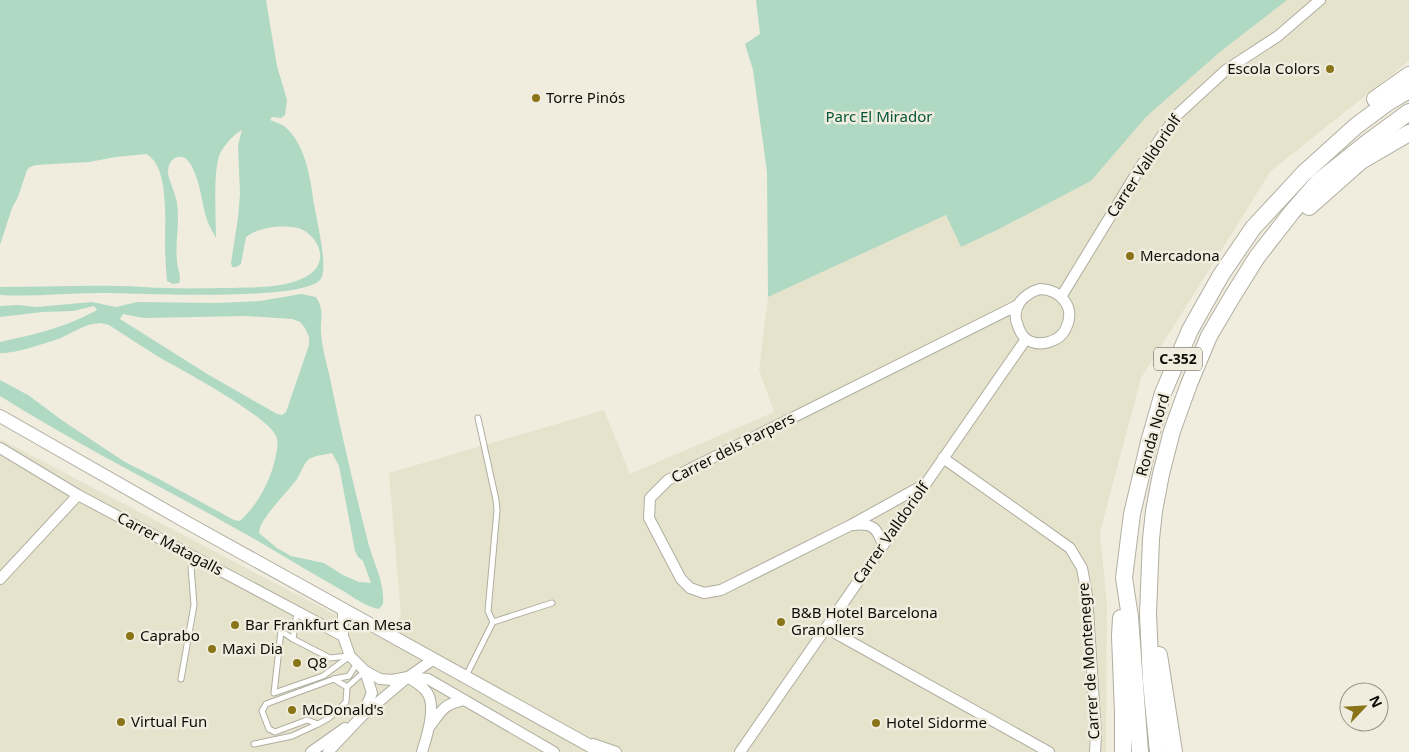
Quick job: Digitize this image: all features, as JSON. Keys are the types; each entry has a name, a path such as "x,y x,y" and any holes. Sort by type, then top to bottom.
{"highway":[{"path":"1304,173 1308,161 1356,113 1409,75"},
{"name":"Ronda Nord","path":"1140,752 1130,617 1124,578 1132,514 1149,442 1164,393 1190,330 1221,275 1253,228 1304,173 1356,126 1387,103 1409,90"},
{"name":"Ronda Nord","path":"1158,752 1151,681 1148,614 1151,540 1154,511 1172,431 1189,384 1209,336 1256,256 1320,181 1409,112"},
{"path":"1292,212 1307,209 1361,161 1409,133"},
{"path":"1123,752 1120,636 1124,578"},
{"path":"1148,614 1159,656 1174,752"}],"street":[{"name":"Carrer Valldoriolf","path":"1061,297 1141,166 1177,115 1226,70 1278,36 1320,0"},
{"path":"1040,289 1057,293 1061,297 1067,304 1069,313 1069,323 1064,332 1051,342 1042,343 1026,339 1018,329 1016,321 1016,311 1023,297 1040,289"},
{"name":"Carrer dels Parpers","path":"925,484 851,525 721,590 704,593 690,588 681,579 649,518 650,498 668,480 1018,305"},
{"name":"Carrer Valldoriolf","path":"740,752 1026,339"},
{"path":"0,416 186,522 601,752"},
{"name":"Carrer Matagalls","path":"0,449 78,495 197,558 269,602 297,612 343,636"},
{"name":"Carrer de Montenegre","path":"943,458 1070,548 1082,568 1087,595 1096,734 1095,752"},
{"path":"0,579 78,495"},
{"path":"851,525 866,524 873,527 879,533 883,545"},
{"path":"343,609 343,636 354,659 365,671 380,679 392,680 408,677 428,679 554,752"},
{"path":"826,628 1049,752"},
{"path":"311,752 362,716 408,677 434,659"},
{"path":"328,752 362,716 372,693 365,671"},
{"path":"408,677 426,690 431,702 429,727 422,752"},
{"path":"429,727 443,708 453,702 464,700"},
{"path":"573,737 616,752"}],"lane":[{"path":"478,418 497,510 488,611 493,622"},
{"path":"181,679 194,605 190,567 197,558"},
{"path":"466,677 493,622 552,603"},
{"path":"293,639 297,612"},
{"path":"281,631 330,658 354,659 323,676 274,693 281,631"},
{"path":"318,724 307,720 275,732 269,729 262,711 266,704 334,679 348,676 354,659"},
{"path":"254,744 292,736 329,718 346,702 348,687 365,671"},
{"path":"334,679 348,687"}],"shaded area":[{"path":"1287,0 1409,0 1409,61 1271,171 1141,378 1100,532 1107,605 1106,752 0,752 0,439 382,639 401,616 389,473 604,410 630,474 774,412 759,370 768,297 946,215 961,246 999,229 1091,181 1146,117 1220,52"}],"green space":[{"path":"0,0 266,0 277,66 287,100 285,115 281,118 272,117 270,120 282,125 291,133 305,159 323,253 323,274 320,280 306,287 251,294 99,293 25,296 0,295 0,287 131,286 192,288 255,287 286,284 312,273 318,265 320,255 316,243 305,231 295,227 272,227 246,237 241,264 232,267 240,194 238,145 242,130 223,148 217,164 215,185 216,238 207,220 197,179 191,165 183,157 177,157 169,165 168,173 178,210 177,264 180,278 179,283 173,284 167,281 165,207 162,181 159,169 146,154 89,162 30,167 27,170 18,197 12,208 0,245"},
{"name":"Parc El Mirador","path":"756,0 1287,0 1220,52 1146,117 1091,181 961,247 946,215 768,297 767,172 753,70 745,44 760,34"},
{"path":"301,294 316,297 319,302 322,344 368,542 382,588 383,604 379,609 361,602 249,536 62,433 0,396 0,380 28,395 63,421 125,462 234,520 240,521 258,499 274,464 277,441 270,427 241,405 157,356 109,325 90,325 61,338 39,345 14,352 0,353 0,342 61,326 97,310 94,306 73,311 0,317 0,306 36,307 92,302 116,307 137,302 217,303 260,301","holes":["123,314 144,318 245,316 292,319 300,322 309,337 309,345 286,412 282,415 277,414 209,375 120,319","332,453 339,466 355,551 363,561 371,583 359,582 324,563 291,556 277,548 259,533 264,520 297,479 307,461"]}],"place":[{"name":"Escola Colors","path":"1330,69"},
{"name":"Torre Pinós","path":"536,98"},
{"name":"Mercadona","path":"1130,256"},
{"name":"B&B Hotel Barcelona Granollers","path":"781,622"},
{"name":"Bar Frankfurt Can Mesa","path":"235,625"},
{"name":"Caprabo","path":"130,636"},
{"name":"Maxi Dia","path":"212,649"},
{"name":"Q8","path":"297,663"},
{"name":"McDonald's","path":"292,710"},
{"name":"Virtual Fun","path":"121,722"},
{"name":"Hotel Sidorme","path":"876,723"}]}
